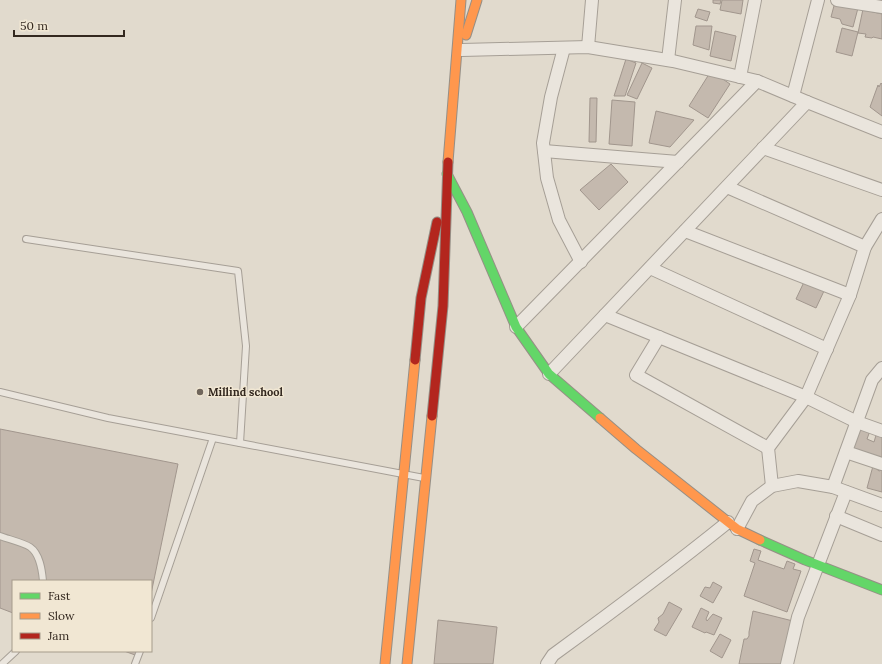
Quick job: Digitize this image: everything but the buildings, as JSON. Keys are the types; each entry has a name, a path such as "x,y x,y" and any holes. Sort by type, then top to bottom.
{"main road":[{"path":"407,664 443,306 447,174 461,0"},
{"path":"455,73 477,0"},
{"path":"447,174 467,212 516,327 550,374 636,449 733,526 818,565 882,590"},
{"path":"386,664 421,298 447,174"}],"street":[{"path":"588,47 592,0"},
{"path":"668,60 675,0"},
{"path":"740,77 755,0"},
{"path":"793,96 818,0"},
{"path":"837,0 882,7"},
{"path":"462,50 588,47 668,60 757,81 882,132"},
{"path":"564,48 551,97 543,143 547,178 559,220 581,262"},
{"path":"516,327 757,81"},
{"path":"550,374 807,102"},
{"path":"763,148 882,190"},
{"path":"544,151 678,162"},
{"path":"727,186 865,247"},
{"path":"772,486 768,448 806,397 850,295 865,247 882,219"},
{"path":"685,231 850,295"},
{"path":"650,268 826,349"},
{"path":"605,315 806,397 857,422 882,430"},
{"path":"659,337 636,375 768,448"},
{"path":"833,487 857,422 876,387 872,380 882,368"},
{"path":"846,452 882,464"},
{"path":"547,664 553,655 680,561 733,526 752,501 772,486 798,480 833,487 882,505"},
{"path":"787,664 798,617 846,492"},
{"path":"836,516 882,535"}],"lane":[{"path":"26,239 238,270 246,346 240,443"},
{"path":"0,392 108,418 426,479"},
{"path":"152,615 212,438"},
{"path":"0,536 30,547 36,553 43,571 43,580"},
{"path":"2,664 15,652"},
{"path":"135,664 140,652"}],"traffic: fast":[{"path":"447,174 467,212 516,327 549,374 600,418"},
{"path":"760,540 805,560 882,590"}],"traffic: slow":[{"path":"448,162 461,0"},
{"path":"466,35 477,0"},
{"path":"385,664 415,360"},
{"path":"407,664 432,416"},
{"path":"600,418 636,449 737,529 760,540"}],"traffic: jam":[{"path":"432,416 443,306 448,162"},
{"path":"415,360 421,298 437,222"}],"place":[{"name":"Millind school","path":"200,392"}]}
